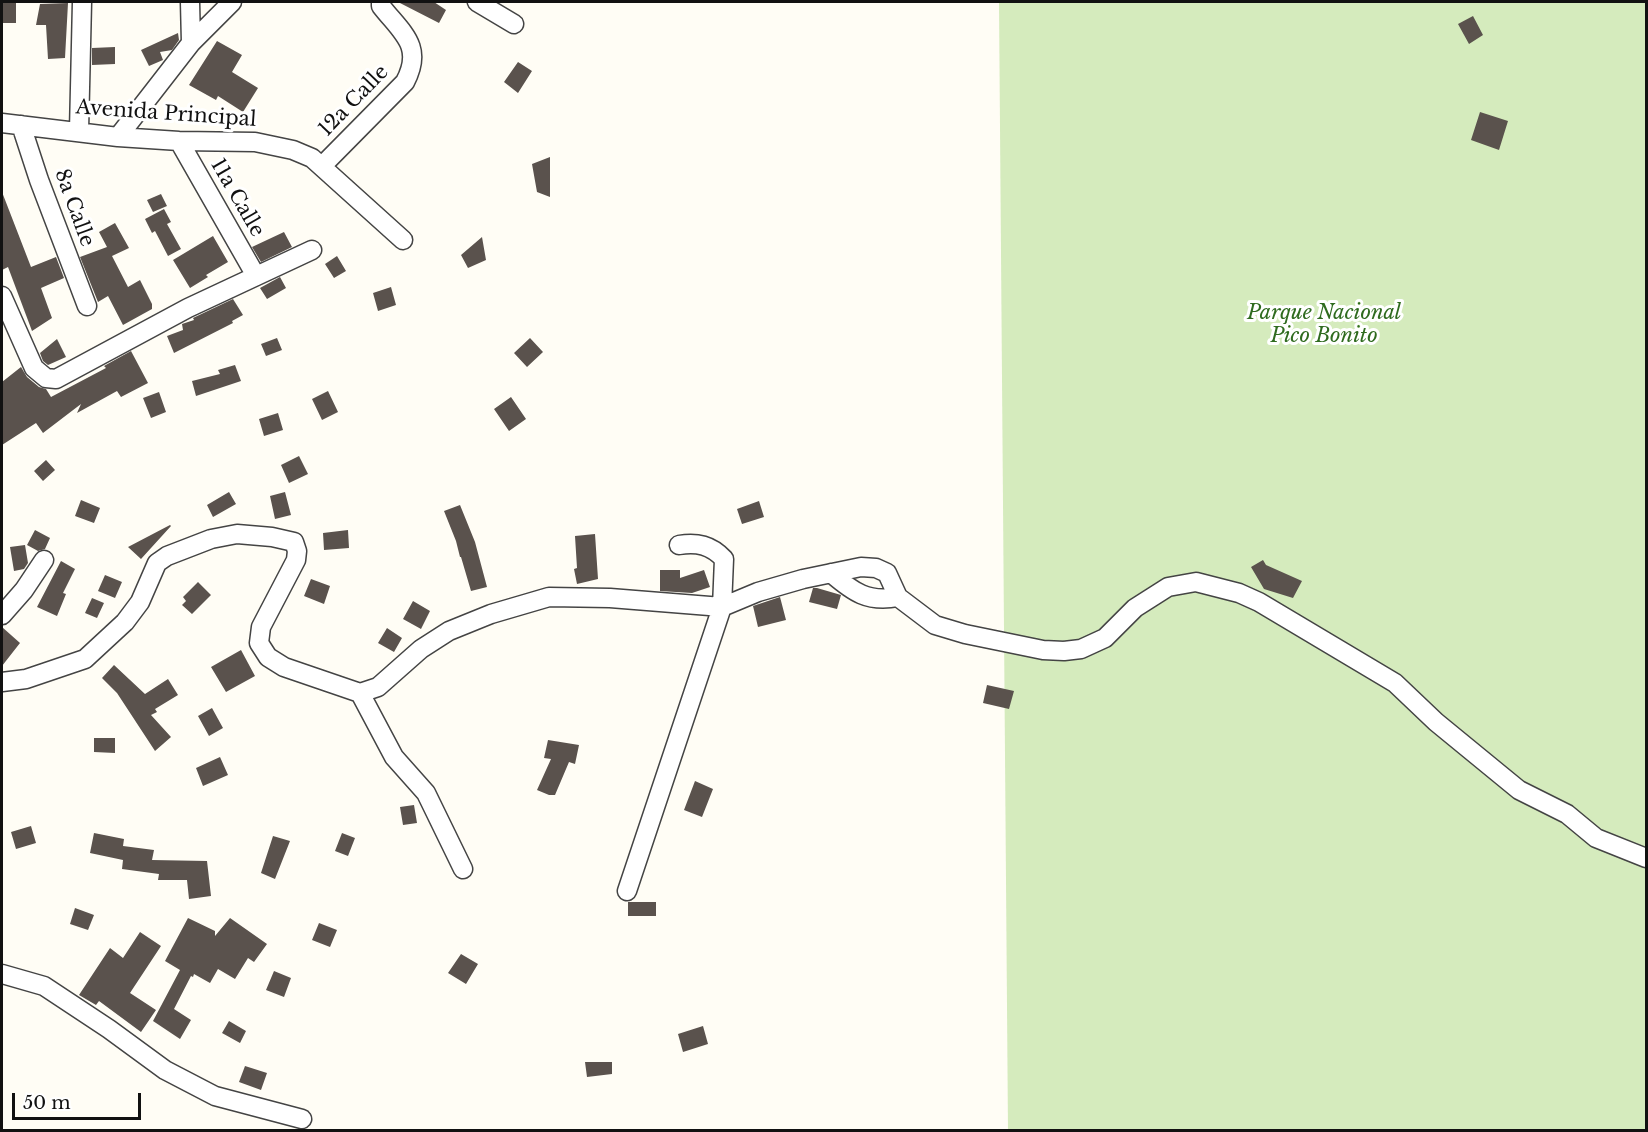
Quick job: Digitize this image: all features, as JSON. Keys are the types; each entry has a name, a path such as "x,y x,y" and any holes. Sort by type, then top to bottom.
{"street":[{"path":"79,131 82,2"},
{"path":"190,2 191,43"},
{"path":"118,137 191,43 232,2"},
{"name":"12a Calle","path":"322,166 405,82 412,69 414,56 411,45 381,6 381,2"},
{"path":"477,2 514,24"},
{"name":"Avenida Principal","path":"2,123 118,137 179,141 255,141 293,150 312,158 322,166 403,240"},
{"name":"8a Calle","path":"21,125 39,180 87,306"},
{"name":"11a Calle","path":"179,141 256,276"},
{"path":"2,296 34,368 46,378 56,379 188,308 312,250"},
{"path":"2,682 26,679 85,658 125,622 140,602 157,563 167,556 211,539 237,534 272,537 294,542 297,551 296,560 261,627 259,643 268,657 284,667 360,693 378,687 421,649 449,631 491,614 549,597 610,598 722,607 781,585 861,567 876,568 887,573 897,597 935,625 965,634 1043,650 1064,651 1081,649 1105,638 1135,608 1168,587 1196,582 1239,593 1259,602 1395,683 1436,722 1519,790 1567,814 1596,838 1647,858"},
{"path":"627,891 722,607 724,559 717,551 695,542 679,545"},
{"path":"2,615 24,590 44,560"},
{"path":"831,573 864,596 883,600 897,597"},
{"path":"360,693 394,757 426,793 463,869"},
{"path":"2,974 44,986 165,1070 215,1096 302,1119"}],"green space":[{"name":"Parque Nacional Pico Bonito","path":"999,2 1646,2 1646,1130 1008,1130"}],"building":[{"path":"2,2 16,2 16,23 2,23"},
{"path":"398,2 434,2 446,10 439,23"},
{"path":"68,3 65,58 48,59 46,25 36,25 40,4"},
{"path":"1473,16 1483,35 1469,44 1458,24"},
{"path":"178,33 179,40 172,50 160,52 163,60 149,66 141,50"},
{"path":"217,41 242,55 232,72 258,88 243,112 218,96 216,100 189,85"},
{"path":"115,47 115,64 92,65 92,48"},
{"path":"518,62 532,71 518,93 504,82"},
{"path":"1480,112 1508,121 1499,150 1471,140"},
{"path":"550,157 550,197 537,192 532,164"},
{"path":"2,192 31,267 56,257 64,278 41,288 52,318 32,331 8,267 2,270"},
{"path":"161,194 167,206 153,212 147,200"},
{"path":"164,209 171,222 167,224 181,249 168,256 155,231 152,233 145,219"},
{"path":"115,223 129,248 112,256 128,287 140,280 152,304 152,309 123,325 108,296 98,302 80,257 107,247 99,232"},
{"path":"284,232 292,247 261,262 252,247"},
{"path":"213,236 228,262 190,288 173,260"},
{"path":"482,237 486,260 468,268 461,255"},
{"path":"337,256 346,271 334,278 325,264"},
{"path":"280,277 286,288 267,299 260,288"},
{"path":"391,287 396,305 378,311 373,293"},
{"path":"233,299 243,315 232,321 233,323 174,353 167,336 183,330 182,324"},
{"path":"277,338 282,350 266,356 261,344"},
{"path":"530,338 543,352 527,367 514,353"},
{"path":"57,339 66,357 48,365 43,361 40,353"},
{"path":"131,351 148,383 121,397 117,391 77,413 81,404 43,433 36,423 2,445 2,382 21,367 27,377 39,387 46,389 51,397 106,368 104,366"},
{"path":"235,365 241,381 196,396 192,381 220,374 218,370"},
{"path":"328,391 338,412 322,420 312,399"},
{"path":"159,392 166,412 151,418 143,398"},
{"path":"511,397 526,419 509,431 494,409"},
{"path":"278,413 283,430 264,436 259,419"},
{"path":"299,456 308,474 289,483 281,465"},
{"path":"46,460 55,470 43,481 34,471"},
{"path":"229,492 236,504 213,517 207,505"},
{"path":"285,492 291,515 275,519 270,496"},
{"path":"81,500 100,508 94,523 75,516"},
{"path":"759,501 764,517 742,524 737,509"},
{"path":"460,505 475,542 487,587 471,591 444,511"},
{"path":"170,525 141,559 128,547"},
{"path":"35,530 50,538 45,549 38,551 27,545"},
{"path":"348,530 349,548 324,550 323,533"},
{"path":"595,534 598,579 577,584 574,569 577,568 575,536"},
{"path":"25,545 28,563 24,569 14,571 10,547"},
{"path":"1263,560 1266,565 1302,581 1293,598 1264,589 1251,567"},
{"path":"61,561 75,569 63,593 66,594 57,616 37,607"},
{"path":"660,570 680,570 680,578 704,570 710,587 692,593 660,591"},
{"path":"105,575 122,582 115,598 98,591"},
{"path":"311,579 330,586 324,604 304,596"},
{"path":"198,582 211,595 192,614 182,605 186,601 183,597"},
{"path":"813,588 841,595 837,609 809,602"},
{"path":"780,597 786,620 758,627 753,606"},
{"path":"92,598 104,603 97,618 85,613"},
{"path":"413,601 430,611 421,629 403,619"},
{"path":"2,627 20,643 2,666"},
{"path":"387,628 402,638 394,652 378,643"},
{"path":"241,650 255,676 226,692 211,667"},
{"path":"114,665 145,694 168,679 178,695 155,709 157,712 151,715 171,737 155,751 117,693 102,678"},
{"path":"987,685 1014,691 1009,709 983,703"},
{"path":"212,708 223,728 209,736 198,716"},
{"path":"94,738 115,738 115,753 94,752"},
{"path":"548,740 579,745 575,764 569,762 555,795 537,790 551,759 544,758"},
{"path":"220,757 228,775 203,786 196,768"},
{"path":"695,781 713,789 702,817 684,810"},
{"path":"414,805 417,823 403,825 400,807"},
{"path":"31,826 36,843 16,849 11,832"},
{"path":"94,833 124,839 123,846 154,850 152,860 207,861 211,896 189,899 187,880 158,880 159,874 122,869 123,860 90,853"},
{"path":"342,833 355,838 348,856 335,851"},
{"path":"273,836 290,841 275,879 261,873"},
{"path":"628,902 656,902 656,916 628,916"},
{"path":"75,908 94,915 88,930 70,924"},
{"path":"188,918 215,931 215,936 230,918 267,944 254,962 248,958 235,979 218,969 210,983 194,974 193,977 191,976 174,1009 191,1020 180,1039 153,1021 180,970 165,961"},
{"path":"319,923 337,930 330,947 312,940"},
{"path":"140,932 161,946 130,993 156,1010 141,1032 99,1001 96,1005 79,995 110,948 123,958"},
{"path":"461,954 478,964 466,984 448,973"},
{"path":"274,971 291,978 284,997 266,990"},
{"path":"229,1021 246,1031 240,1043 222,1033"},
{"path":"703,1026 708,1044 683,1052 678,1034"},
{"path":"585,1062 612,1062 612,1074 587,1077"},
{"path":"245,1066 267,1073 261,1090 239,1082"}]}
